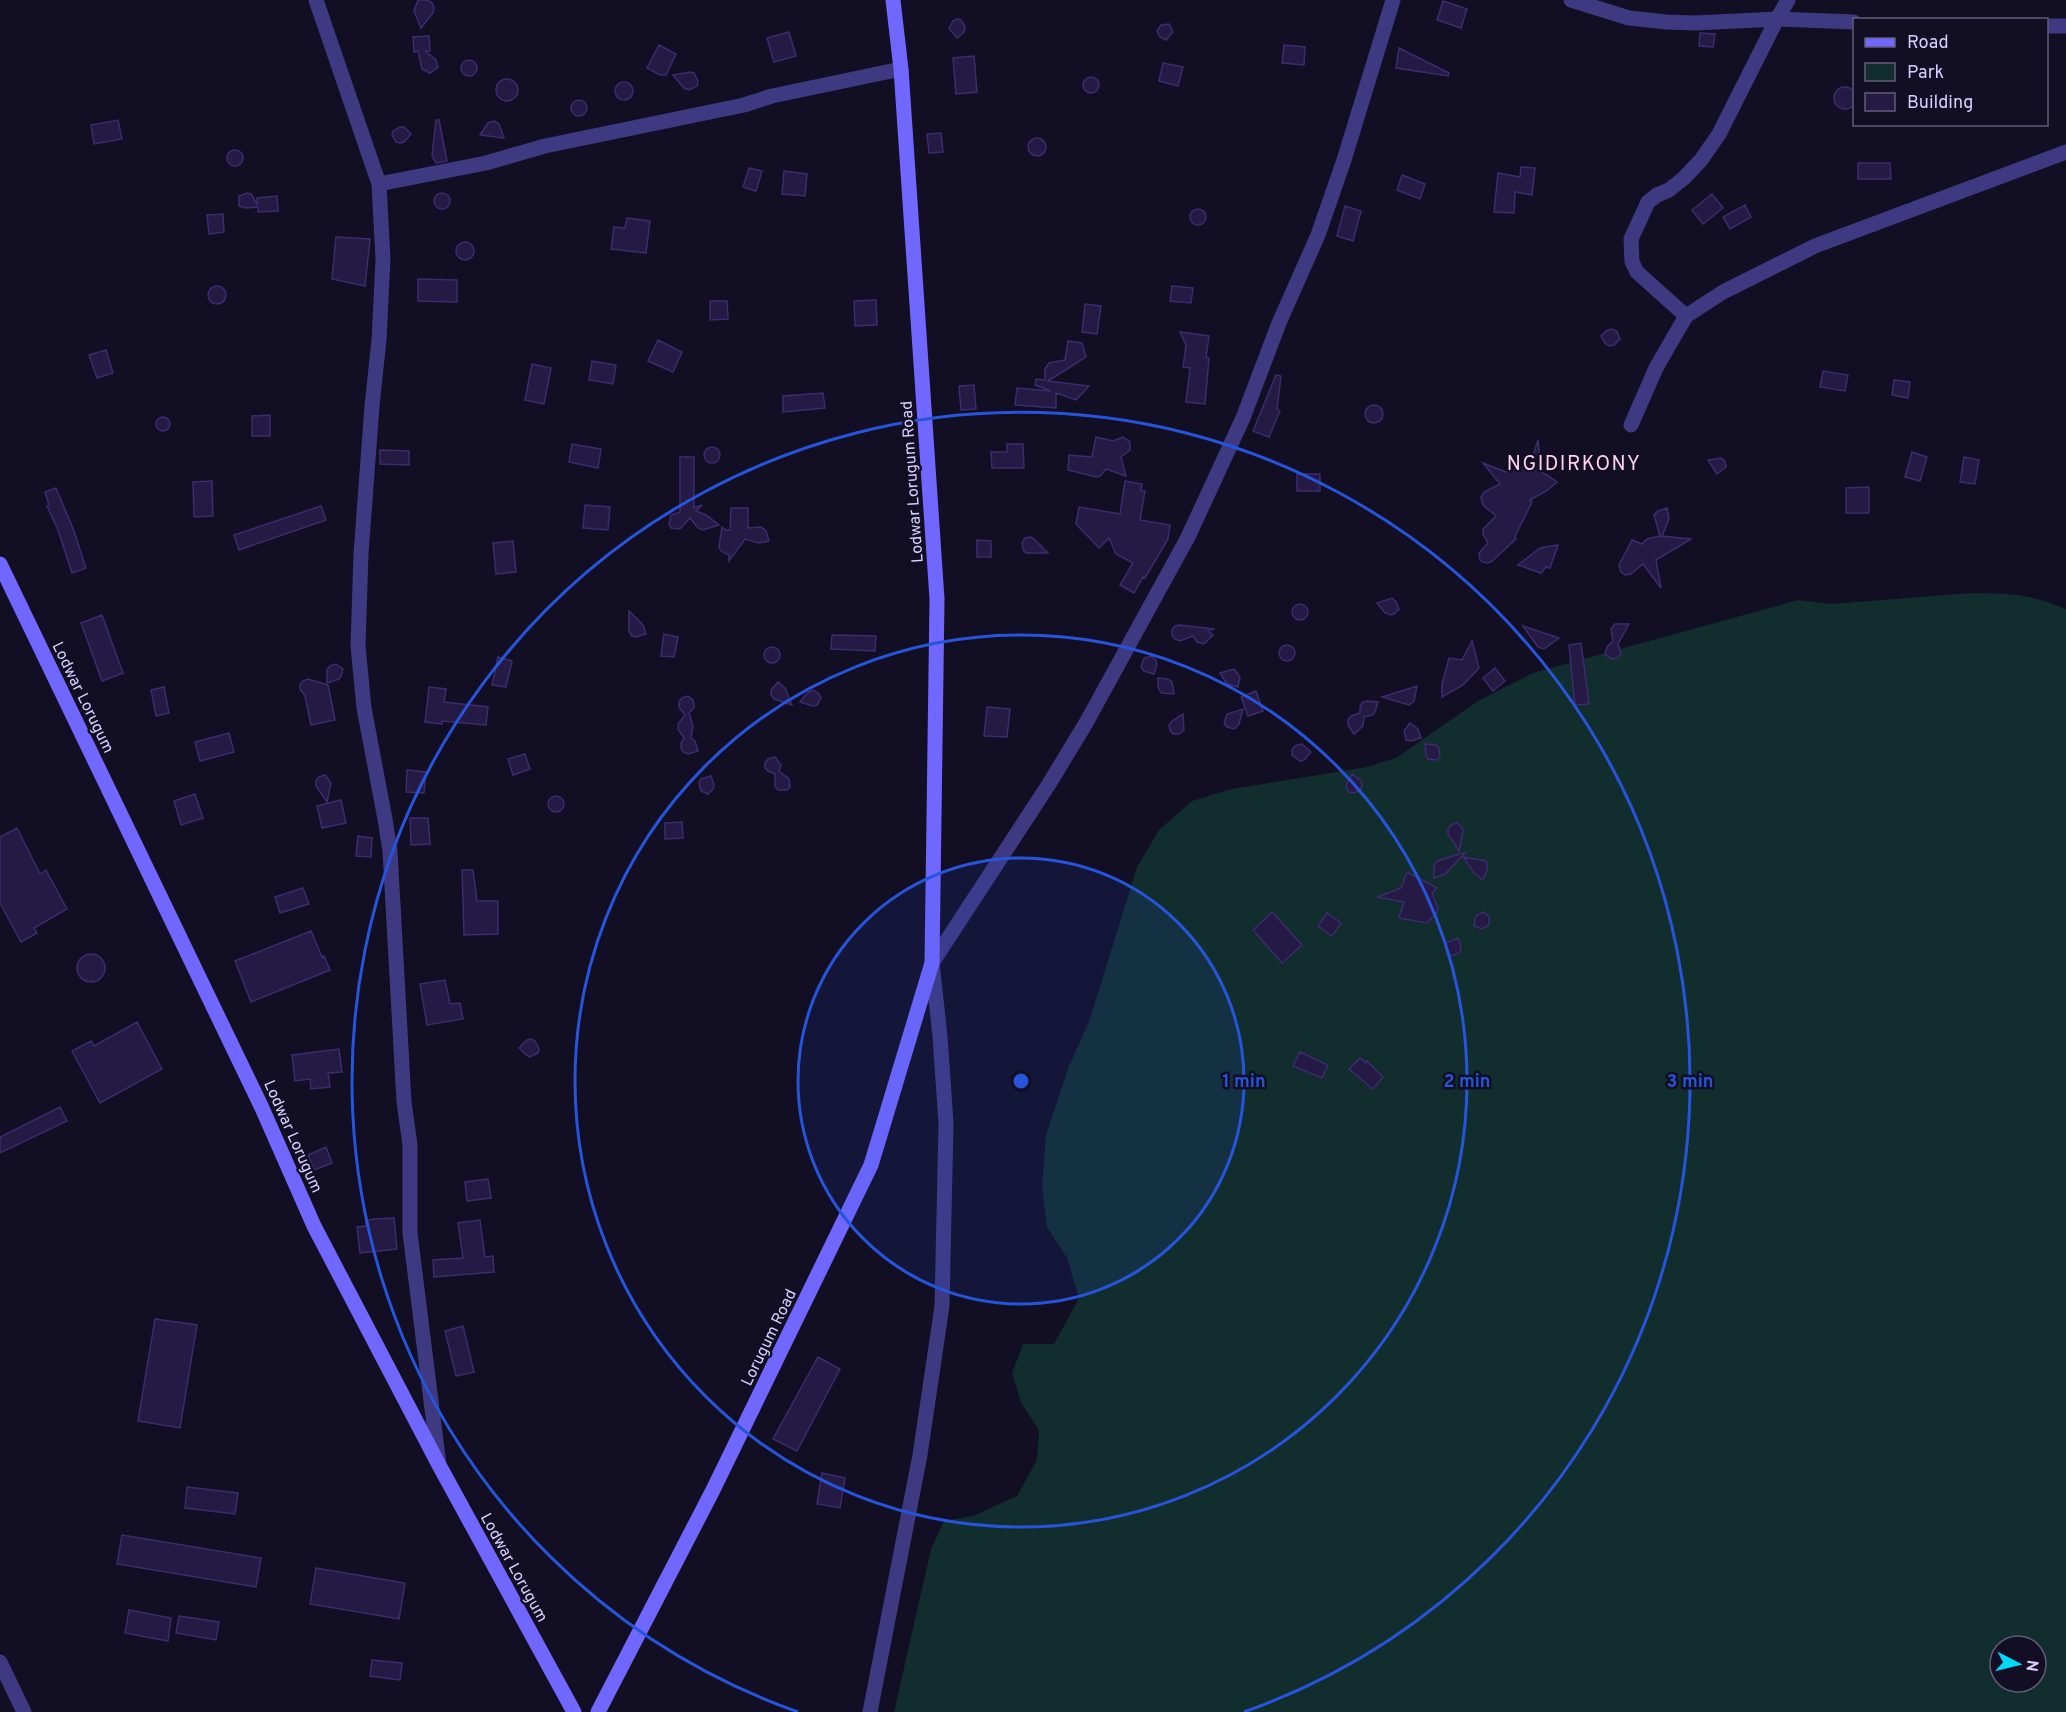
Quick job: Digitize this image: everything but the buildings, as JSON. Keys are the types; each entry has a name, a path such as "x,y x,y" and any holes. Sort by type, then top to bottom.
{"main road":[{"name":"Lodwar Lorugum Road","path":"893,0 901,69 937,599 932,963"},
{"name":"Lodwar Lorugum","path":"0,564 262,1108 314,1226 439,1465 574,1712"},
{"name":"Lorugum Road","path":"598,1712 713,1490 871,1165 932,963"}],"street":[{"path":"316,0 379,184 383,259 379,340 361,555 358,646 364,708 390,851 404,1102 410,1145 410,1233 439,1465"},
{"path":"870,1712 920,1455 942,1306 946,1123 932,963 1049,784 1091,714 1188,537 1243,418 1279,323 1318,235 1344,160 1393,0"},
{"path":"1571,0 1606,13 1666,22 1777,19 1853,22"},
{"path":"1686,316 1637,272 1632,262 1631,239 1648,202 1684,178 1701,160 1719,134 1788,0"},
{"path":"2048,26 2066,26"},
{"path":"379,184 486,163 545,146 734,107 772,96 901,69"},
{"path":"1631,425 1656,368 1686,316 1723,292 1815,246 2066,152"},
{"path":"0,1662 24,1712"}],"green space":[{"path":"1984,593 2030,597 2066,609 2066,1712 894,1712 931,1549 944,1521 973,1516 1017,1496 1037,1460 1039,1431 1021,1402 1012,1373 1023,1344 1054,1344 1079,1298 1067,1258 1047,1227 1042,1187 1046,1135 1069,1066 1090,1019 1137,867 1159,830 1192,801 1232,789 1367,767 1396,758 1478,701 1533,673 1798,600 1831,604"}],"district":[{"name":"NGIDIRKONY","path":"1574,463"}]}
